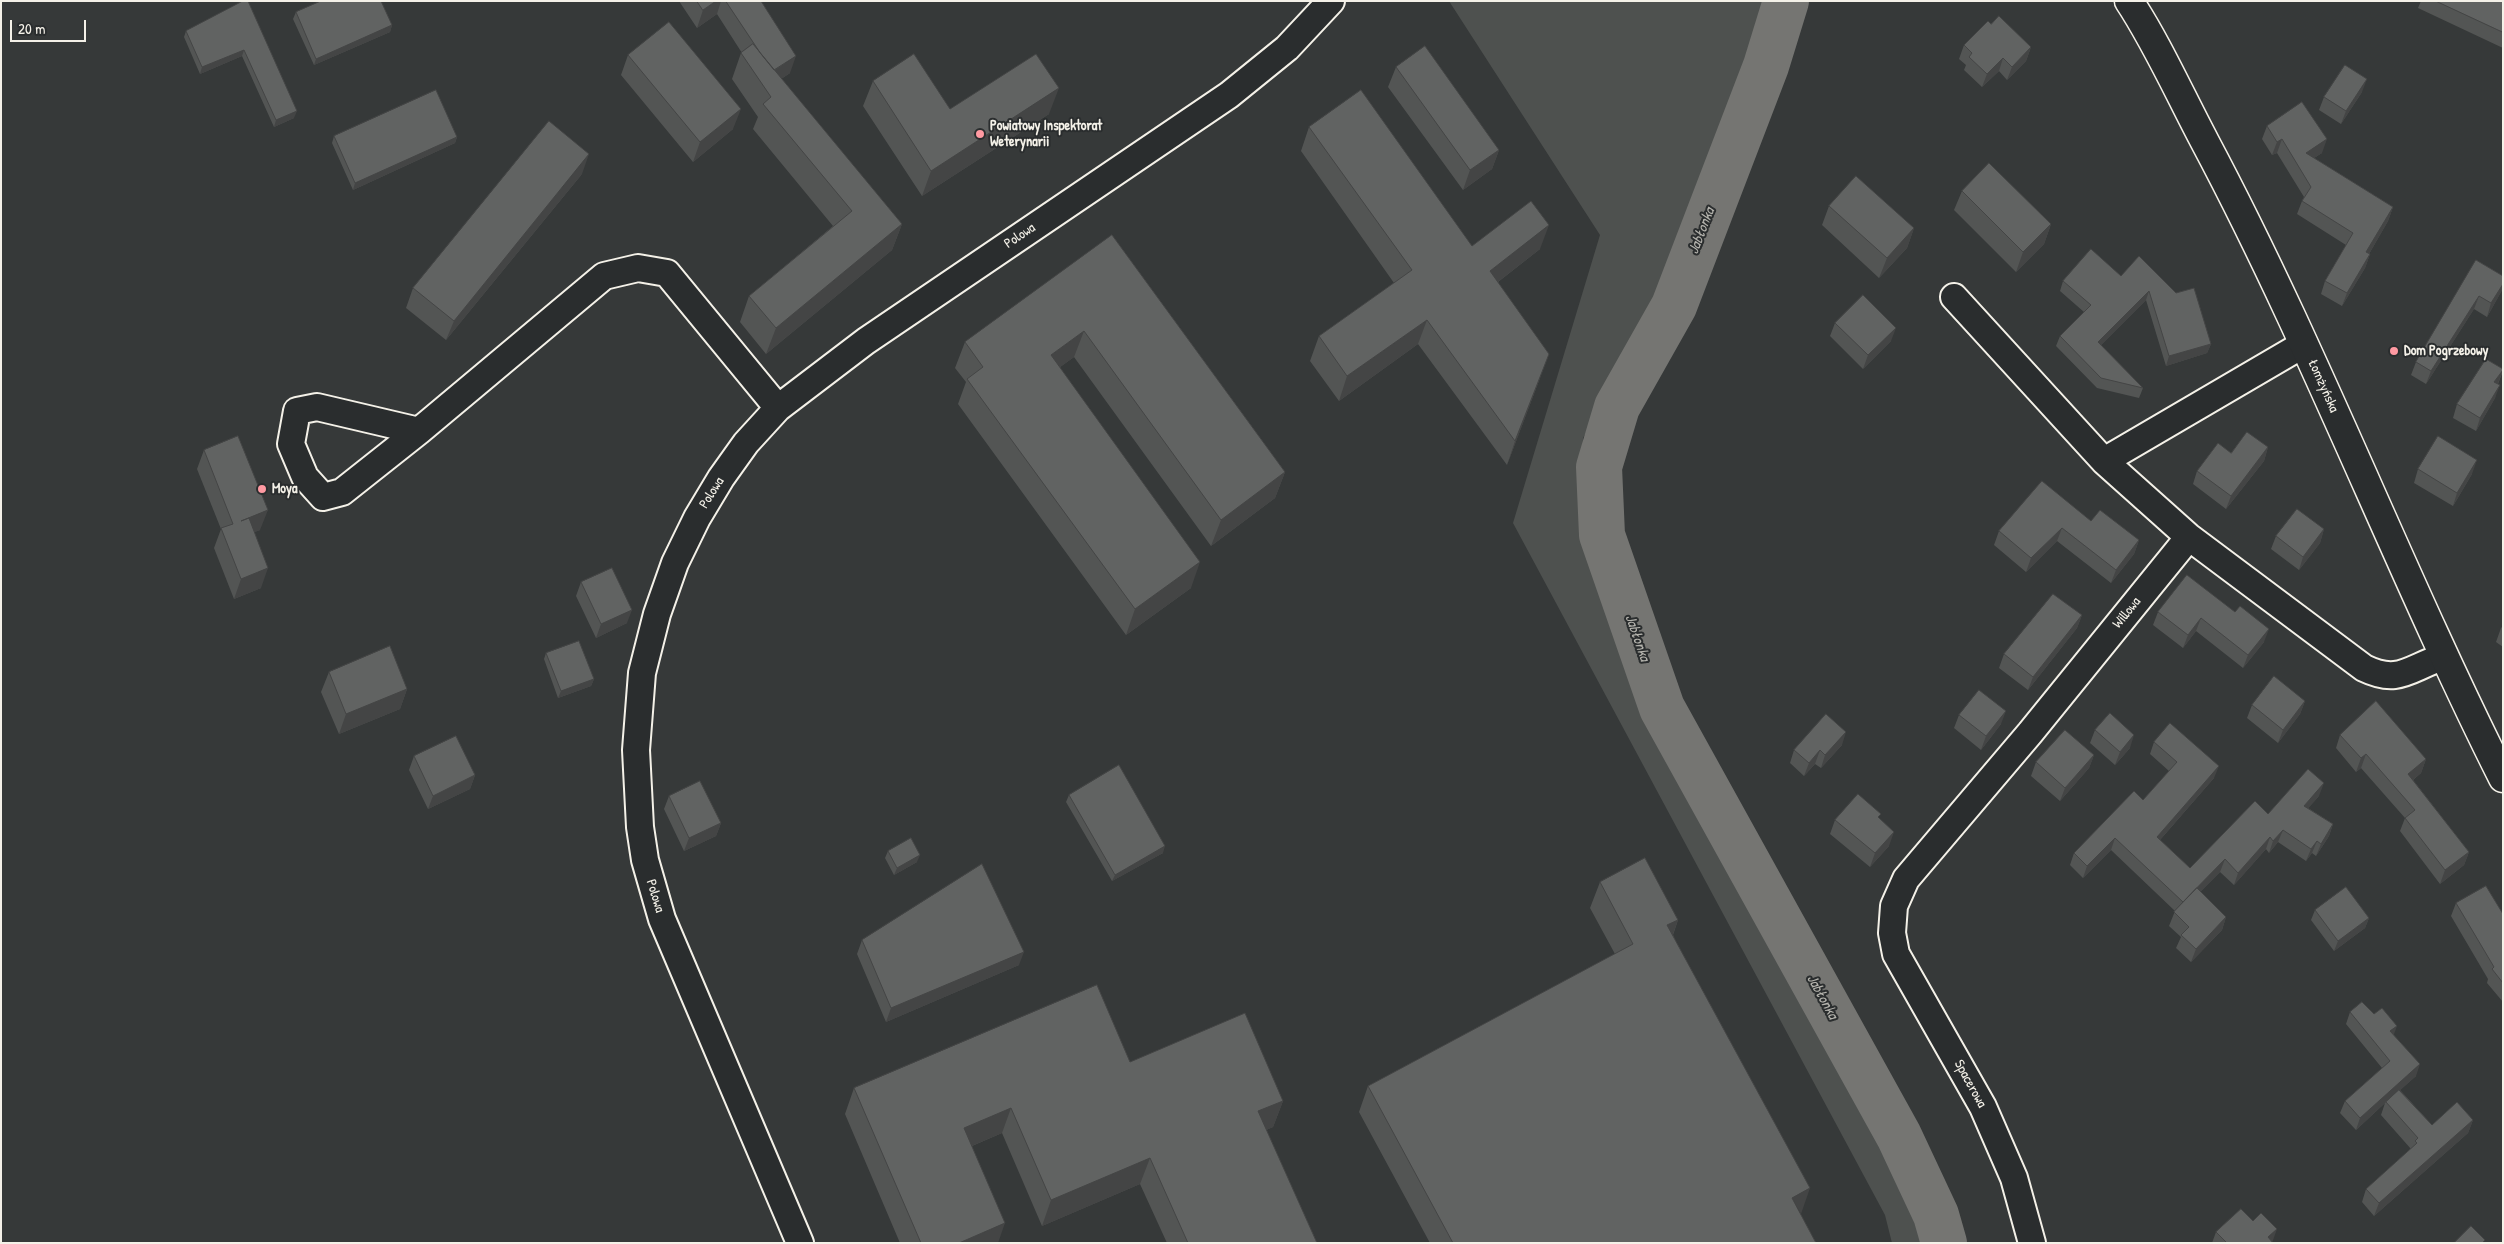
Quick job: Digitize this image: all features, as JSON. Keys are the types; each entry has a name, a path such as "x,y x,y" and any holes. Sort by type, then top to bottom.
{"main road":[{"name":"Łomżyńska","path":"2129,1 2232,192 2304,344 2442,657 2503,778"}],"street":[{"name":"Polowa","path":"800,1243 662,919 645,860 640,827 636,750 642,673 657,614 675,563 697,518 721,478 746,443 778,408 866,341 1229,95 1287,48 1331,1"},
{"path":"419,431 317,407 297,411 291,444 305,477 323,497 342,492 419,431 604,276 638,268 667,273 778,408"},
{"path":"1954,297 2104,461 2189,537 2364,668 2380,676 2397,677 2442,657"},
{"path":"2104,461 2304,344"},
{"name":"Willowa","path":"1892,933 1894,906 1906,879 2030,733 2189,537"},
{"path":"2472,718 2503,749"},
{"name":"Spacerowa","path":"1892,933 1896,954 1983,1108 2014,1178 2032,1243"}],"shaded area":[{"path":"1449,1 1767,1 1760,36 1650,310 1583,438 1581,513 1622,652 1872,1113 1912,1192 1933,1243 1892,1243 1885,1215 1513,523 1600,235"}],"building":[{"path":"243,1 248,1 297,111 276,120 244,50 202,67 186,31"},
{"path":"321,1 381,1 392,25 316,59 296,12"},
{"path":"697,1 716,1 703,10"},
{"path":"726,1 761,1 796,56 774,70 761,54"},
{"path":"2436,1 2503,1 2503,32"},
{"path":"1999,16 2031,47 2012,67 2003,58 1987,74 1969,57 1972,53 1964,45 1988,21 1991,24"},
{"path":"669,22 741,109 700,142 628,55"},
{"path":"753,44 902,224 776,328 749,296 852,211 763,104 771,97 741,53"},
{"path":"1425,46 1499,150 1470,170 1396,67"},
{"path":"914,54 950,109 1036,54 1059,88 931,171 873,81"},
{"path":"2345,65 2367,79 2346,111 2324,97"},
{"path":"436,90 457,137 355,183 334,136"},
{"path":"1361,90 1472,246 1531,201 1549,225 1490,271 1549,354 1515,441 1427,320 1347,376 1319,336 1412,270 1309,127"},
{"path":"2302,102 2327,139 2306,153 2393,207 2366,252 2370,254 2347,293 2325,281 2353,233 2302,201 2311,187 2282,139 2277,142 2267,126"},
{"path":"549,121 589,154 454,321 413,288"},
{"path":"1989,163 2051,224 2023,252 1962,191"},
{"path":"1856,176 1914,228 1887,258 1829,206"},
{"path":"1112,235 1285,472 1221,520 1084,331 1051,355 1200,562 1135,609 967,379 983,367 965,342"},
{"path":"2091,249 2121,276 2139,256 2176,293 2194,288 2211,344 2169,356 2149,291 2098,342 2143,388 2101,378 2060,336 2091,305 2063,281"},
{"path":"2476,260 2503,276 2503,284 2491,303 2479,296 2431,371 2416,362"},
{"path":"1863,295 1896,328 1868,355 1835,323"},
{"path":"2486,359 2503,370 2494,382 2500,385 2480,418 2457,404"},
{"path":"2247,432 2268,447 2231,496 2197,471 2218,443 2231,453"},
{"path":"238,436 268,510 241,521 249,518 268,568 241,579 221,528 233,524 204,450"},
{"path":"2438,436 2477,460 2457,493 2418,469"},
{"path":"2042,481 2091,521 2100,510 2139,540 2116,570 2062,528 2031,558 1999,531"},
{"path":"2297,509 2324,529 2303,557 2276,536"},
{"path":"612,568 632,610 601,624 581,582"},
{"path":"2187,575 2235,612 2240,606 2269,629 2248,655 2201,618 2188,635 2158,612"},
{"path":"2053,594 2082,615 2033,677 2004,654"},
{"path":"579,641 594,679 561,691 546,653"},
{"path":"390,646 407,689 346,714 329,672"},
{"path":"2274,676 2305,701 2283,730 2252,705"},
{"path":"1979,690 2006,711 1986,736 1959,715"},
{"path":"2376,701 2426,759 2408,774 2469,852 2445,870 2405,818 2415,810 2366,754 2361,758 2340,735"},
{"path":"2110,713 2134,735 2120,752 2095,730"},
{"path":"1826,714 1846,732 1825,755 1820,750 1809,763 1794,750"},
{"path":"2170,723 2219,766 2157,837 2190,868 2255,801 2268,814 2308,769 2324,783 2304,806 2333,824 2321,844 2317,841 2311,849 2283,830 2273,841 2270,837 2238,873 2225,859 2183,902 2115,838 2087,866 2074,853 2134,791 2143,800 2177,762 2154,742"},
{"path":"2065,730 2094,755 2065,788 2036,762"},
{"path":"456,736 475,775 433,796 414,756"},
{"path":"1119,765 1165,846 1115,875 1069,795"},
{"path":"700,781 721,823 689,838 669,796"},
{"path":"1858,794 1881,814 1878,817 1894,832 1875,853 1835,820"},
{"path":"911,838 920,855 897,868 888,851"},
{"path":"1645,858 1678,920 1667,925 1810,1188 1792,1198 1816,1243 1453,1243 1368,1086 1633,944 1600,882"},
{"path":"982,864 1024,952 891,1008 862,940"},
{"path":"2486,886 2503,914 2503,983 2492,969 2494,967 2456,903"},
{"path":"2346,887 2369,918 2338,941 2315,910"},
{"path":"2197,888 2226,917 2196,949 2181,935 2189,927 2174,912"},
{"path":"1097,985 1130,1062 1245,1013 1283,1101 1258,1111 1317,1243 1188,1243 1150,1158 1051,1200 1011,1108 964,1128 1005,1223 959,1243 921,1243 854,1088"},
{"path":"2362,1002 2374,1014 2382,1008 2397,1026 2390,1031 2420,1064 2360,1118 2345,1101 2390,1061 2350,1012"},
{"path":"2399,1090 2432,1125 2457,1102 2473,1120 2379,1203 2366,1189 2417,1143 2415,1141 2418,1138 2386,1102"},
{"path":"2241,1209 2253,1221 2261,1213 2277,1229 2268,1237 2273,1243 2227,1243 2216,1232"},
{"path":"2471,1226 2485,1240 2482,1243 2454,1243"}],"waterway":[{"name":"Jabłonka","path":"1786,1 1766,66 1674,306 1617,407 1599,467 1602,535 1662,708 1899,1136 1936,1215 1944,1243"}],"place":[{"name":"Powiatowy Inspektorat Weterynarii","path":"980,134"},
{"name":"Dom Pogrzebowy","path":"2394,351"},
{"name":"Moya","path":"262,489"}]}
